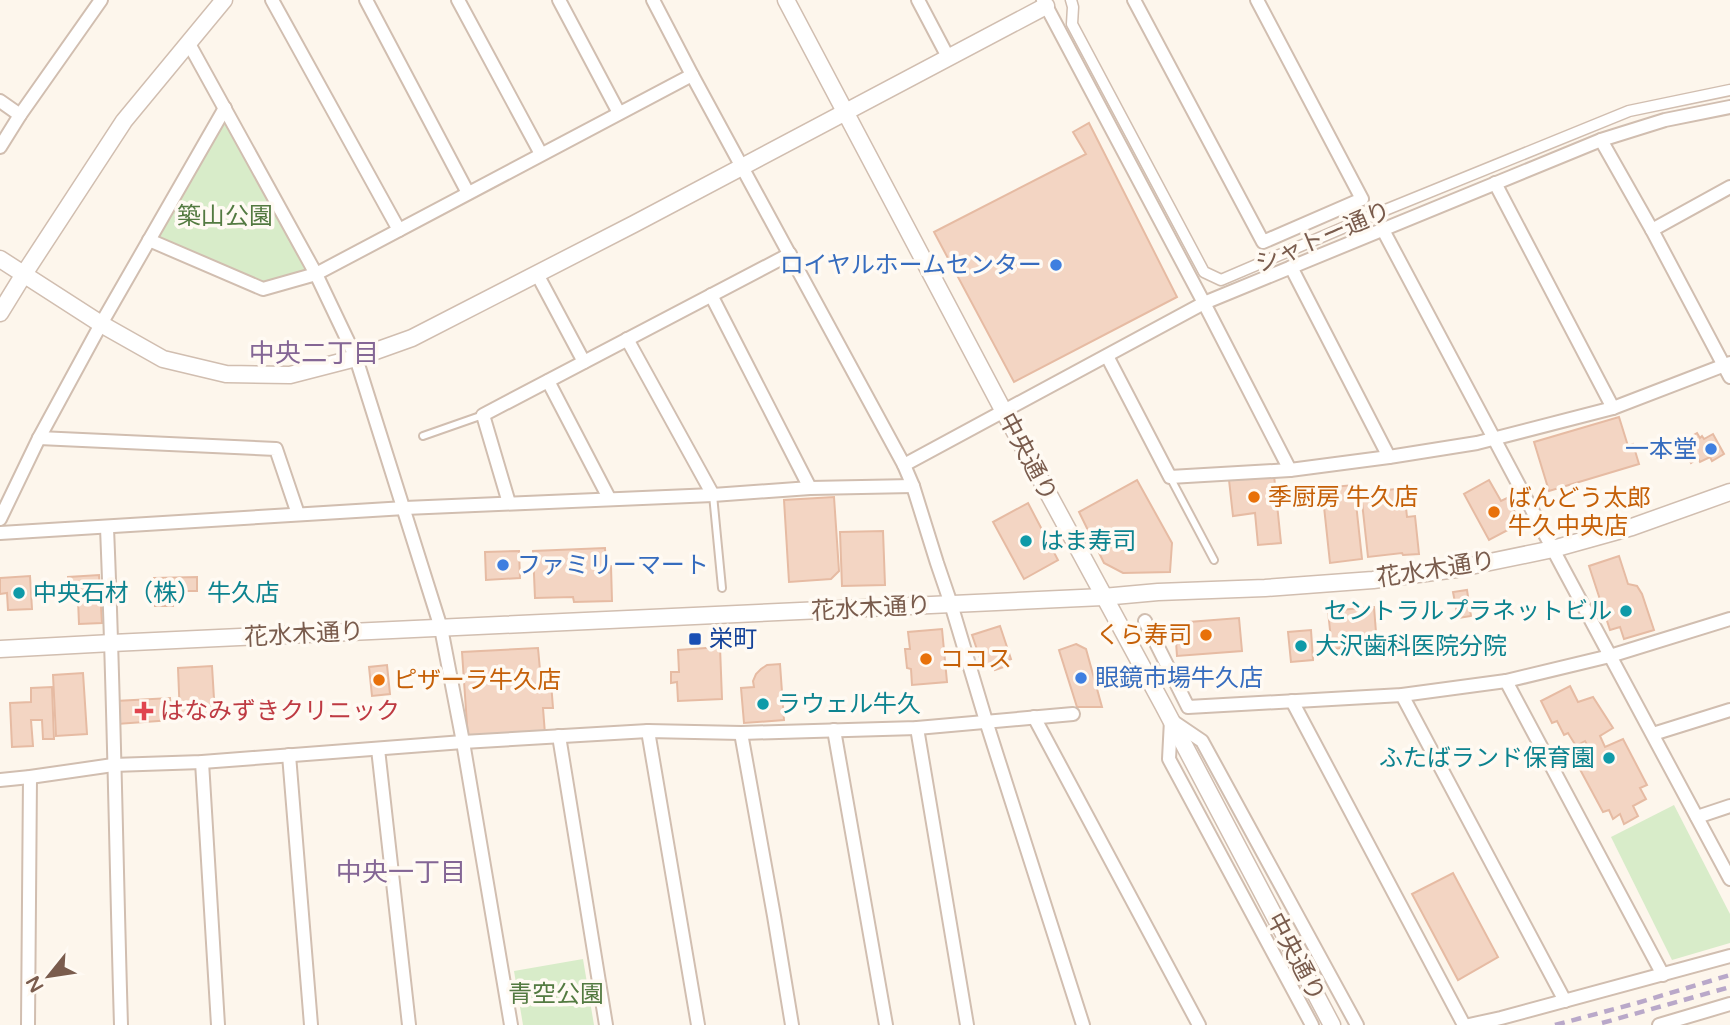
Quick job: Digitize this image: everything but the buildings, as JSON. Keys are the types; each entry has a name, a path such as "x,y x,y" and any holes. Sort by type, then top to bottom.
{"street":[{"path":"0,148 101,0"},
{"path":"0,313 124,121 224,0"},
{"path":"272,0 398,230"},
{"path":"366,0 468,193"},
{"path":"458,0 541,154"},
{"path":"559,0 619,113"},
{"path":"653,0 913,486 1083,1025"},
{"name":"中央通り","path":"786,0 1332,1025"},
{"path":"918,0 948,57"},
{"name":"シャトー通り","path":"1071,0 1072,24 1204,272 1221,280 1629,111 1730,90"},
{"path":"1133,0 1262,242 1362,199 1257,0"},
{"path":"0,259 101,324 163,359 226,374 290,374 356,358 412,338 537,274 1048,2 1290,470"},
{"path":"188,42 316,274 356,358 441,628 511,1025"},
{"path":"149,240 263,289 316,274 692,75"},
{"path":"0,101 20,115"},
{"path":"904,465 1204,303 1601,140 1665,120 1730,107"},
{"path":"0,519 39,438 101,324 225,108"},
{"path":"1107,356 1170,477 1290,470 1495,439 1613,408 1728,368 1601,140"},
{"path":"1495,183 1613,408"},
{"path":"1652,230 1730,187"},
{"path":"1383,230 1730,879"},
{"path":"509,503 483,415 790,254"},
{"path":"1291,267 1389,457"},
{"path":"537,274 584,362"},
{"path":"711,295 810,488"},
{"path":"627,339 713,495"},
{"path":"548,381 609,498"},
{"path":"39,438 276,449 298,514"},
{"path":"0,533 405,508 713,495 810,488 913,486"},
{"name":"花水木通り","path":"0,649 1103,597 1373,580 1456,569 1553,549 1632,527 1730,492"},
{"path":"107,528 121,1025"},
{"path":"1146,621 1188,707 1402,695 1506,681 1610,656 1730,619"},
{"path":"1506,681 1663,975"},
{"path":"1402,695 1565,1001"},
{"path":"1292,701 1464,1025"},
{"path":"1653,734 1730,710"},
{"path":"0,780 113,765 202,762 559,736 916,728 1073,713"},
{"path":"1034,717 1199,1025"},
{"path":"1171,720 1169,759 1312,1025"},
{"path":"1171,720 1202,741 1356,1025"},
{"path":"916,728 967,1025"},
{"path":"834,730 886,1025"},
{"path":"649,732 698,1025"},
{"path":"741,733 792,1025"},
{"path":"559,736 606,1025"},
{"path":"378,748 408,1025"},
{"path":"289,755 311,1025"},
{"path":"202,762 218,1025"},
{"path":"28,1025 30,777"},
{"path":"1697,817 1730,806"},
{"path":"1469,1025 1730,956"},
{"path":"1659,1025 1730,1004"}],"lane":[{"path":"423,436 483,415"},
{"path":"1170,477 1214,560"},
{"path":"713,495 722,588"}],"green space":[{"name":"築山公園","path":"225,108 316,274 263,289 149,240"},
{"path":"1674,805 1730,914 1730,943 1672,960 1611,837"},
{"name":"青空公園","path":"583,959 594,1025 523,1025 514,971"}],"railway":[{"path":"1555,1025 1730,975"},
{"path":"1602,1023 1730,987"}],"place":[{"name":"ロイヤルホームセンター","path":"1056,265"},
{"name":"一本堂","path":"1711,449"},
{"name":"季厨房 牛久店","path":"1254,497"},
{"name":"ばんどう太郎 牛久中央店","path":"1494,512"},
{"name":"はま寿司","path":"1026,541"},
{"name":"ファミリーマート","path":"503,565"},
{"name":"中央石材（株） 牛久店","path":"19,593"},
{"name":"セントラルプラネットビル","path":"1626,611"},
{"name":"くら寿司","path":"1206,635"},
{"name":"栄町","path":"695,639"},
{"name":"大沢歯科医院分院","path":"1301,646"},
{"name":"ココス","path":"926,659"},
{"name":"眼鏡市場牛久店","path":"1081,678"},
{"name":"ピザーラ牛久店","path":"379,680"},
{"name":"ラウェル牛久","path":"763,704"},
{"name":"はなみずきクリニック","path":"144,711"},
{"name":"ふたばランド保育園","path":"1609,758"}],"district":[{"name":"中央二丁目","path":"314,353"},
{"name":"中央一丁目","path":"401,872"}]}
